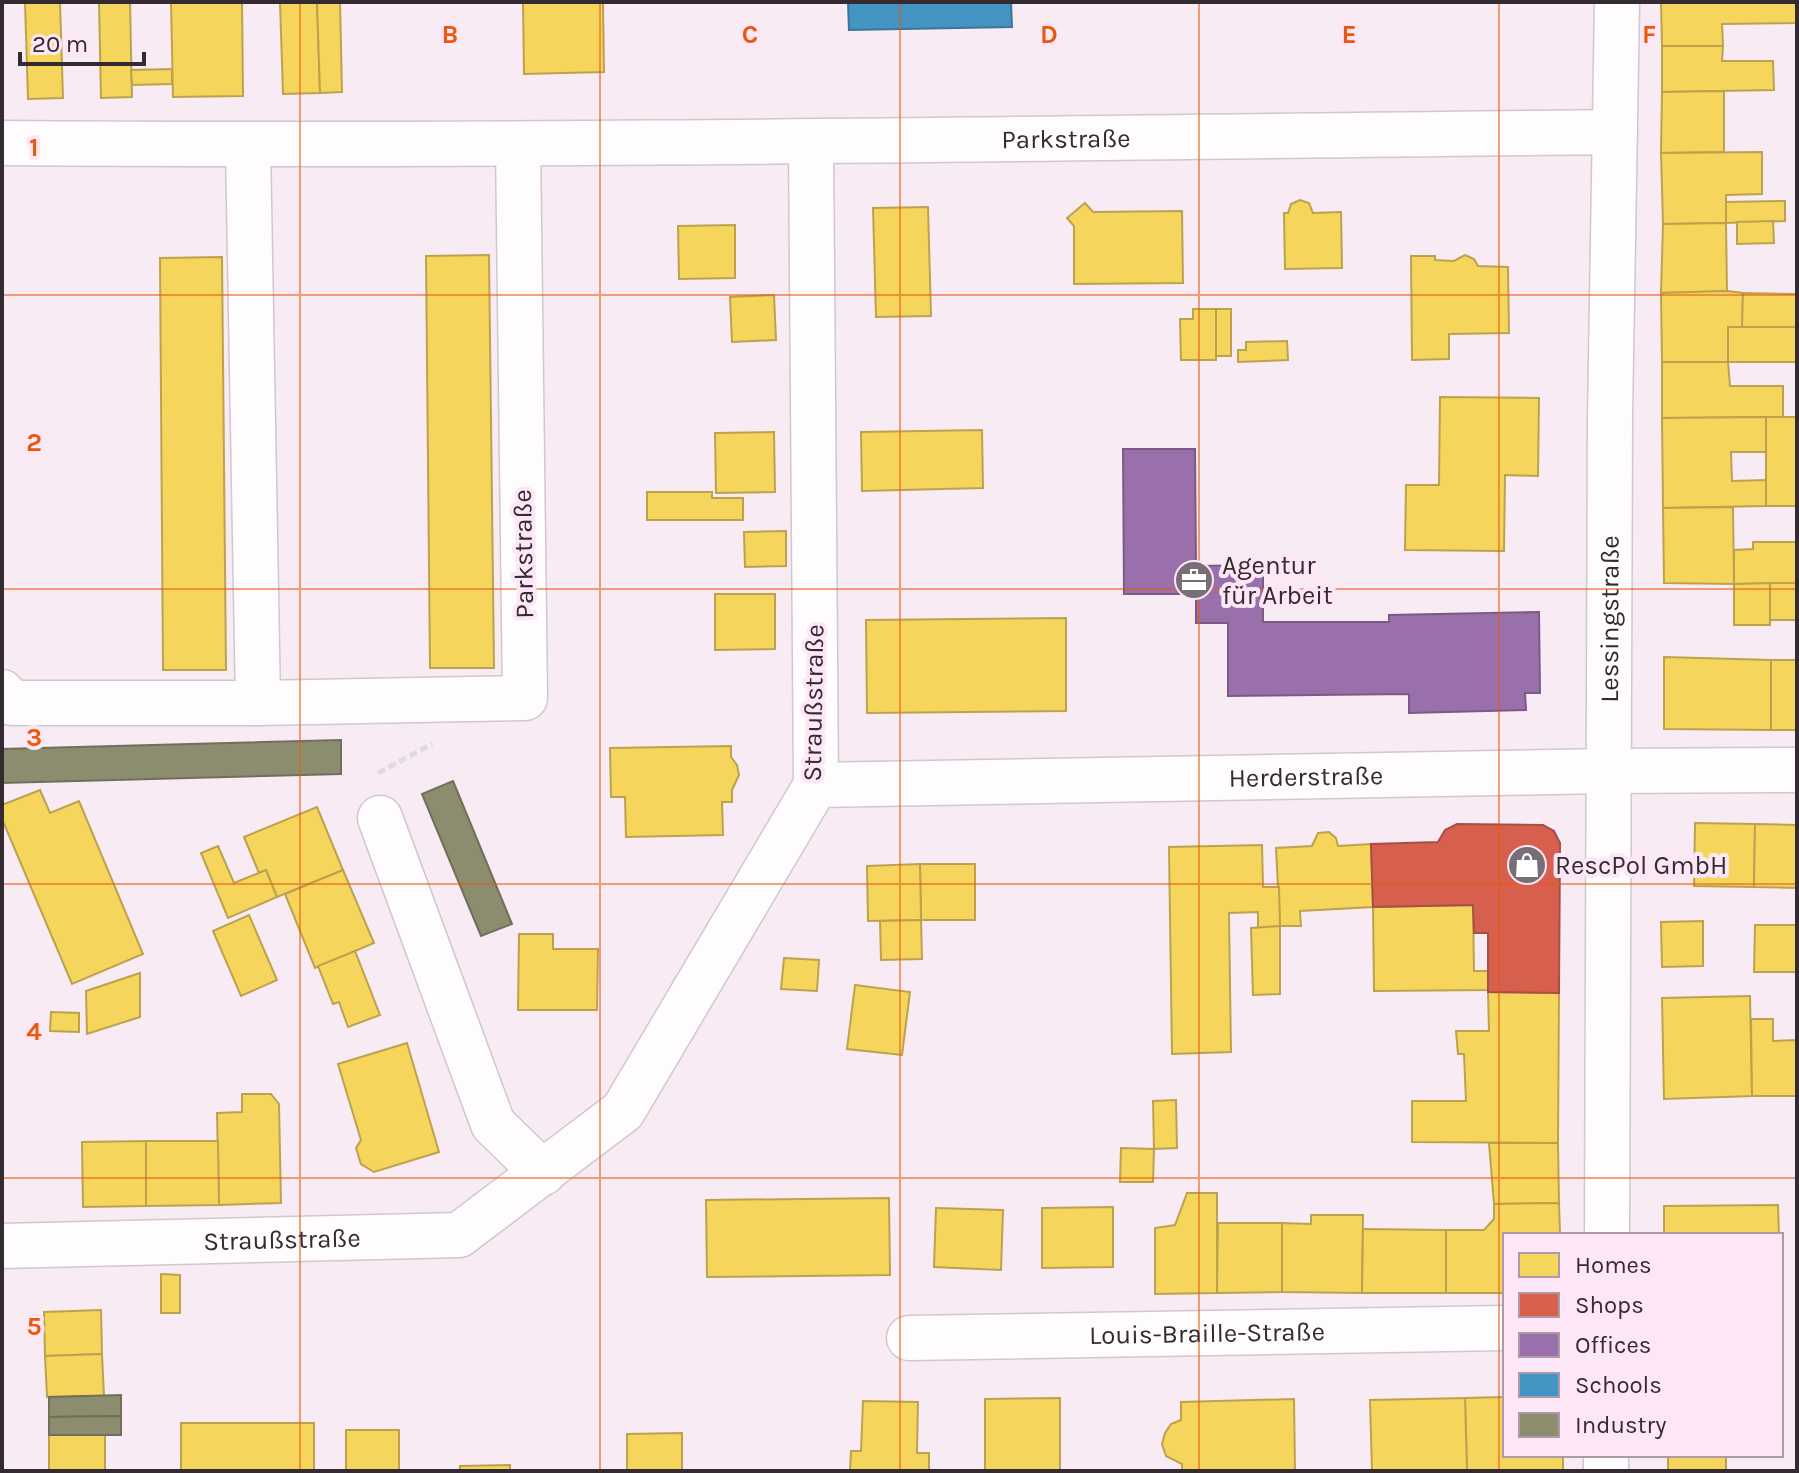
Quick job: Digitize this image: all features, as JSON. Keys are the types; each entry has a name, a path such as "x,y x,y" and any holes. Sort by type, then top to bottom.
{"street":[{"name":"Lessingstraße","path":"1607,1233 1610,417 1617,2"},
{"name":"Parkstraße","path":"2,143 518,144 1615,132"},
{"name":"Straußstraße","path":"2,1246 459,1235 623,1111 816,785 811,142"},
{"name":"Parkstraße","path":"2,692 12,703 525,698 518,144"},
{"path":"248,145 258,703"},
{"name":"Herderstraße","path":"816,785 1797,770"},
{"path":"380,818 493,1124 543,1173"},
{"name":"Louis-Braille-Straße","path":"909,1338 1503,1328"}],"path":[{"path":"380,818 367,780 429,746 490,700"}],"building: Homes":[{"path":"25,2 60,2 63,98 28,99"},
{"path":"99,2 130,2 132,97 101,98"},
{"path":"171,2 242,2 243,96 173,97"},
{"path":"280,2 317,2 320,93 283,94"},
{"path":"317,2 340,2 342,92 320,93"},
{"path":"523,2 603,2 604,72 524,74"},
{"path":"1661,2 1797,2 1797,23 1722,24 1723,46 1662,46"},
{"path":"1662,46 1723,46 1722,61 1773,61 1774,90 1662,92"},
{"path":"172,69 172,84 132,85 131,70"},
{"path":"1724,91 1724,152 1661,153 1662,92"},
{"path":"1762,152 1762,194 1726,195 1726,223 1663,224 1661,153"},
{"path":"1300,200 1309,203 1313,213 1341,212 1342,268 1285,269 1284,213 1288,213 1291,204"},
{"path":"1785,201 1785,221 1726,223 1726,202"},
{"path":"1085,203 1093,212 1182,211 1183,283 1074,284 1074,226 1067,218"},
{"path":"928,207 931,316 876,317 873,208"},
{"path":"1773,221 1774,243 1737,244 1737,222"},
{"path":"1726,223 1727,291 1661,293 1663,224"},
{"path":"735,225 735,278 679,279 678,226"},
{"path":"489,255 494,668 430,668 426,256"},
{"path":"1465,255 1474,259 1478,266 1508,267 1509,333 1449,334 1449,359 1412,360 1411,256 1435,256 1435,260 1454,261"},
{"path":"222,257 226,670 163,670 160,258"},
{"path":"1661,293 1743,293 1742,327 1728,327 1728,362 1662,362"},
{"path":"1743,293 1797,294 1797,327 1742,327"},
{"path":"774,295 776,340 732,342 730,297"},
{"path":"1193,309 1216,309 1216,360 1181,360 1180,319 1193,319"},
{"path":"1216,309 1231,309 1231,356 1216,356"},
{"path":"1728,327 1797,327 1797,362 1728,362"},
{"path":"1287,341 1288,360 1238,362 1238,350 1246,350 1246,342"},
{"path":"1662,362 1728,362 1730,386 1783,386 1783,417 1662,418"},
{"path":"1440,397 1539,398 1538,476 1505,475 1504,551 1405,550 1406,485 1439,485"},
{"path":"1766,417 1766,452 1731,452 1732,481 1766,480 1766,506 1663,508 1662,418"},
{"path":"1766,417 1797,417 1797,506 1766,506"},
{"path":"982,430 983,488 862,491 861,432"},
{"path":"774,432 775,492 716,493 715,433"},
{"path":"647,492 712,492 712,498 743,498 743,520 647,520"},
{"path":"1733,507 1734,584 1664,583 1663,508"},
{"path":"786,531 786,566 745,567 744,532"},
{"path":"1753,542 1797,542 1797,583 1734,584 1734,550 1753,549"},
{"path":"1770,583 1797,583 1797,620 1770,620"},
{"path":"1770,583 1770,625 1734,625 1734,584"},
{"path":"715,594 775,594 775,649 715,650"},
{"path":"1066,618 1066,711 867,713 866,620"},
{"path":"1664,657 1771,660 1771,730 1664,729"},
{"path":"1771,660 1797,660 1797,730 1771,730"},
{"path":"731,746 731,757 739,775 732,790 732,802 722,802 723,835 626,837 625,797 611,797 610,748"},
{"path":"40,790 50,813 79,801 143,954 72,984 2,819 2,805"},
{"path":"317,807 343,870 277,897 266,870 259,873 244,837"},
{"path":"1695,823 1755,824 1754,887 1694,886"},
{"path":"1755,824 1797,825 1797,888 1754,887"},
{"path":"1329,832 1336,838 1338,846 1371,844 1373,907 1300,911 1301,926 1280,926 1276,848 1312,846 1318,833"},
{"path":"1262,845 1263,887 1279,887 1280,926 1258,928 1258,912 1229,913 1231,1052 1172,1054 1169,847"},
{"path":"218,846 234,883 266,870 277,897 228,918 201,853"},
{"path":"920,864 975,864 975,920 921,920"},
{"path":"920,864 921,920 868,921 867,866"},
{"path":"343,870 374,943 315,968 285,894"},
{"path":"1473,905 1474,971 1488,971 1488,990 1374,991 1373,907"},
{"path":"249,915 277,980 241,996 213,931"},
{"path":"921,920 922,959 881,960 880,921"},
{"path":"1703,921 1703,966 1662,967 1661,922"},
{"path":"1755,925 1797,925 1797,972 1754,972"},
{"path":"1280,926 1280,994 1253,995 1251,928"},
{"path":"519,934 553,934 553,949 598,949 597,1010 518,1010"},
{"path":"355,951 380,1015 348,1027 339,1002 333,1004 318,966"},
{"path":"784,958 819,960 817,991 781,989"},
{"path":"140,973 140,1017 87,1034 86,991"},
{"path":"855,985 910,992 902,1055 847,1049"},
{"path":"1488,992 1559,993 1558,1143 1412,1142 1412,1101 1466,1101 1464,1054 1458,1054 1456,1031 1489,1031"},
{"path":"1750,996 1752,1096 1664,1099 1662,998"},
{"path":"51,1012 79,1013 79,1032 50,1031"},
{"path":"1751,1019 1773,1019 1773,1041 1797,1040 1797,1096 1752,1096"},
{"path":"407,1043 439,1152 374,1172 361,1164 356,1148 361,1140 338,1064"},
{"path":"242,1094 271,1094 279,1104 281,1203 219,1205 217,1113 242,1112"},
{"path":"1176,1100 1177,1148 1154,1149 1153,1101"},
{"path":"146,1141 218,1141 219,1205 146,1206"},
{"path":"146,1141 146,1206 83,1207 82,1142"},
{"path":"1489,1143 1558,1143 1559,1203 1494,1204"},
{"path":"1121,1148 1154,1149 1153,1182 1120,1182"},
{"path":"1187,1193 1217,1193 1217,1293 1155,1294 1155,1228 1175,1225"},
{"path":"889,1198 890,1275 707,1277 706,1200"},
{"path":"1559,1203 1560,1233 1503,1233 1503,1293 1446,1293 1446,1230 1484,1230 1494,1219 1494,1204"},
{"path":"1778,1205 1779,1233 1664,1233 1664,1206"},
{"path":"1113,1207 1113,1267 1042,1268 1042,1208"},
{"path":"936,1208 1003,1210 1001,1270 934,1267"},
{"path":"1311,1215 1363,1215 1362,1293 1282,1292 1282,1223 1311,1224"},
{"path":"1218,1223 1282,1223 1282,1292 1217,1293"},
{"path":"1363,1229 1446,1230 1446,1293 1362,1293"},
{"path":"161,1274 180,1275 180,1313 161,1313"},
{"path":"101,1310 102,1354 45,1356 44,1312"},
{"path":"102,1354 104,1396 47,1397 45,1356"},
{"path":"1503,1397 1503,1457 1563,1457 1563,1471 1467,1471 1465,1398"},
{"path":"1060,1398 1060,1471 985,1471 985,1399"},
{"path":"1465,1398 1467,1471 1372,1471 1370,1400"},
{"path":"1294,1399 1295,1471 1182,1471 1182,1464 1166,1456 1162,1444 1165,1433 1171,1424 1181,1420 1181,1402"},
{"path":"863,1401 918,1402 917,1453 929,1453 929,1471 850,1471 851,1451 861,1451"},
{"path":"181,1423 314,1423 314,1471 181,1471"},
{"path":"346,1430 399,1430 399,1471 346,1471"},
{"path":"682,1433 682,1471 627,1471 627,1434"},
{"path":"49,1435 105,1435 105,1471 49,1471"},
{"path":"1668,1457 1726,1457 1726,1471 1668,1471"},
{"path":"510,1465 510,1471 460,1471 460,1466"}],"building: Shops":[{"path":"1457,824 1543,825 1554,831 1560,843 1559,993 1488,992 1488,933 1474,933 1473,905 1373,907 1371,844 1438,842 1445,830"}],"building: Offices":[{"name":"Agentur für Arbeit","path":"1123,449 1195,449 1196,566 1263,565 1263,622 1389,622 1389,615 1539,612 1540,693 1525,693 1526,710 1409,713 1409,694 1228,696 1228,623 1196,623 1196,594 1124,594"}],"building: Schools":[{"path":"848,2 1011,2 1012,27 849,30"}],"building: Industry":[{"path":"341,740 341,774 2,783 2,749"},
{"path":"453,781 512,924 481,936 422,794"},
{"path":"121,1395 121,1416 49,1417 49,1397"},
{"path":"121,1416 121,1435 49,1435 49,1417"}],"place":[{"name":"Agentur für Arbeit","path":"1194,580"},
{"name":"RescPol GmbH","path":"1527,865"}]}
